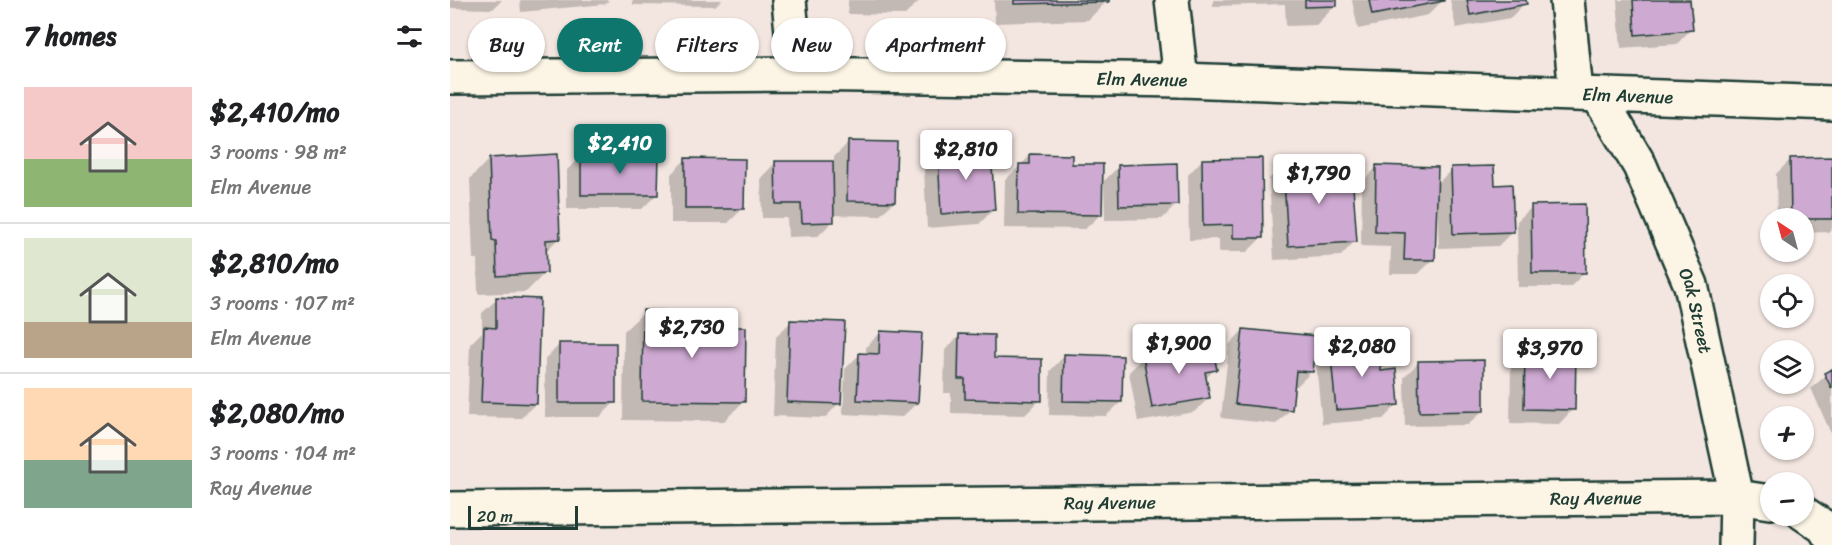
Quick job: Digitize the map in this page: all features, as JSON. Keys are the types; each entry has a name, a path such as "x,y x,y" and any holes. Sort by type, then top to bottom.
{"street":[{"path":"789,0 796,74"},
{"path":"1172,0 1181,80"},
{"path":"1567,0 1587,94"},
{"name":"Elm Avenue","path":"450,77 796,74 1181,80 1832,104"},
{"name":"Oak Street","path":"1587,94 1640,166 1691,285 1737,497 1736,545"},
{"name":"Ray Avenue","path":"450,509 1737,497 1760,500"},
{"path":"1814,520 1824,527 1832,540"}],"building":[{"path":"1014,0 1109,0 1109,2 1014,4"},
{"path":"1305,0 1337,0 1337,6 1305,7"},
{"path":"1369,0 1444,0 1444,1 1372,15"},
{"path":"1467,0 1526,0 1527,4 1470,15"},
{"path":"1633,0 1690,0 1693,30 1635,35"},
{"path":"848,141 897,142 895,202 847,201"},
{"path":"977,146 978,152 991,151 995,210 941,214 938,154 958,152 957,148"},
{"path":"557,154 560,239 546,240 547,273 497,276 496,241 492,240 489,158"},
{"path":"581,154 659,155 658,195 581,195"},
{"path":"1030,154 1072,155 1072,164 1103,164 1102,215 1018,214 1019,164 1030,164"},
{"path":"1832,157 1832,219 1814,219 1814,208 1791,208 1790,158"},
{"path":"685,158 745,159 744,209 685,209"},
{"path":"1262,158 1263,238 1233,238 1233,225 1203,226 1202,159"},
{"path":"1329,160 1329,174 1352,172 1357,242 1288,246 1283,163"},
{"path":"775,161 833,161 834,222 802,223 801,204 776,204"},
{"path":"1177,163 1178,205 1119,206 1118,165"},
{"path":"1376,165 1438,167 1435,260 1404,260 1405,233 1375,232"},
{"path":"1494,166 1495,185 1512,184 1514,232 1453,234 1451,167"},
{"path":"1585,204 1586,273 1532,273 1531,205"},
{"path":"496,297 540,299 537,404 481,402 484,327 496,328"},
{"path":"643,310 711,312 711,327 746,327 745,402 642,401"},
{"path":"790,320 845,322 841,404 787,402"},
{"path":"1243,329 1317,336 1313,372 1296,371 1292,410 1235,404"},
{"path":"880,331 922,333 918,403 857,400 859,353 879,354"},
{"path":"959,334 994,335 994,358 1042,359 1042,401 965,399 965,379 958,379"},
{"path":"559,343 616,343 616,403 559,403"},
{"path":"1379,343 1381,371 1396,369 1399,405 1336,410 1330,347"},
{"path":"1212,344 1217,370 1205,372 1210,398 1152,408 1143,356"},
{"path":"1525,351 1576,352 1575,410 1524,409"},
{"path":"1064,354 1123,356 1122,402 1063,401"},
{"path":"1484,360 1484,411 1419,412 1418,361"},
{"path":"1832,369 1832,389 1824,373"}]}
